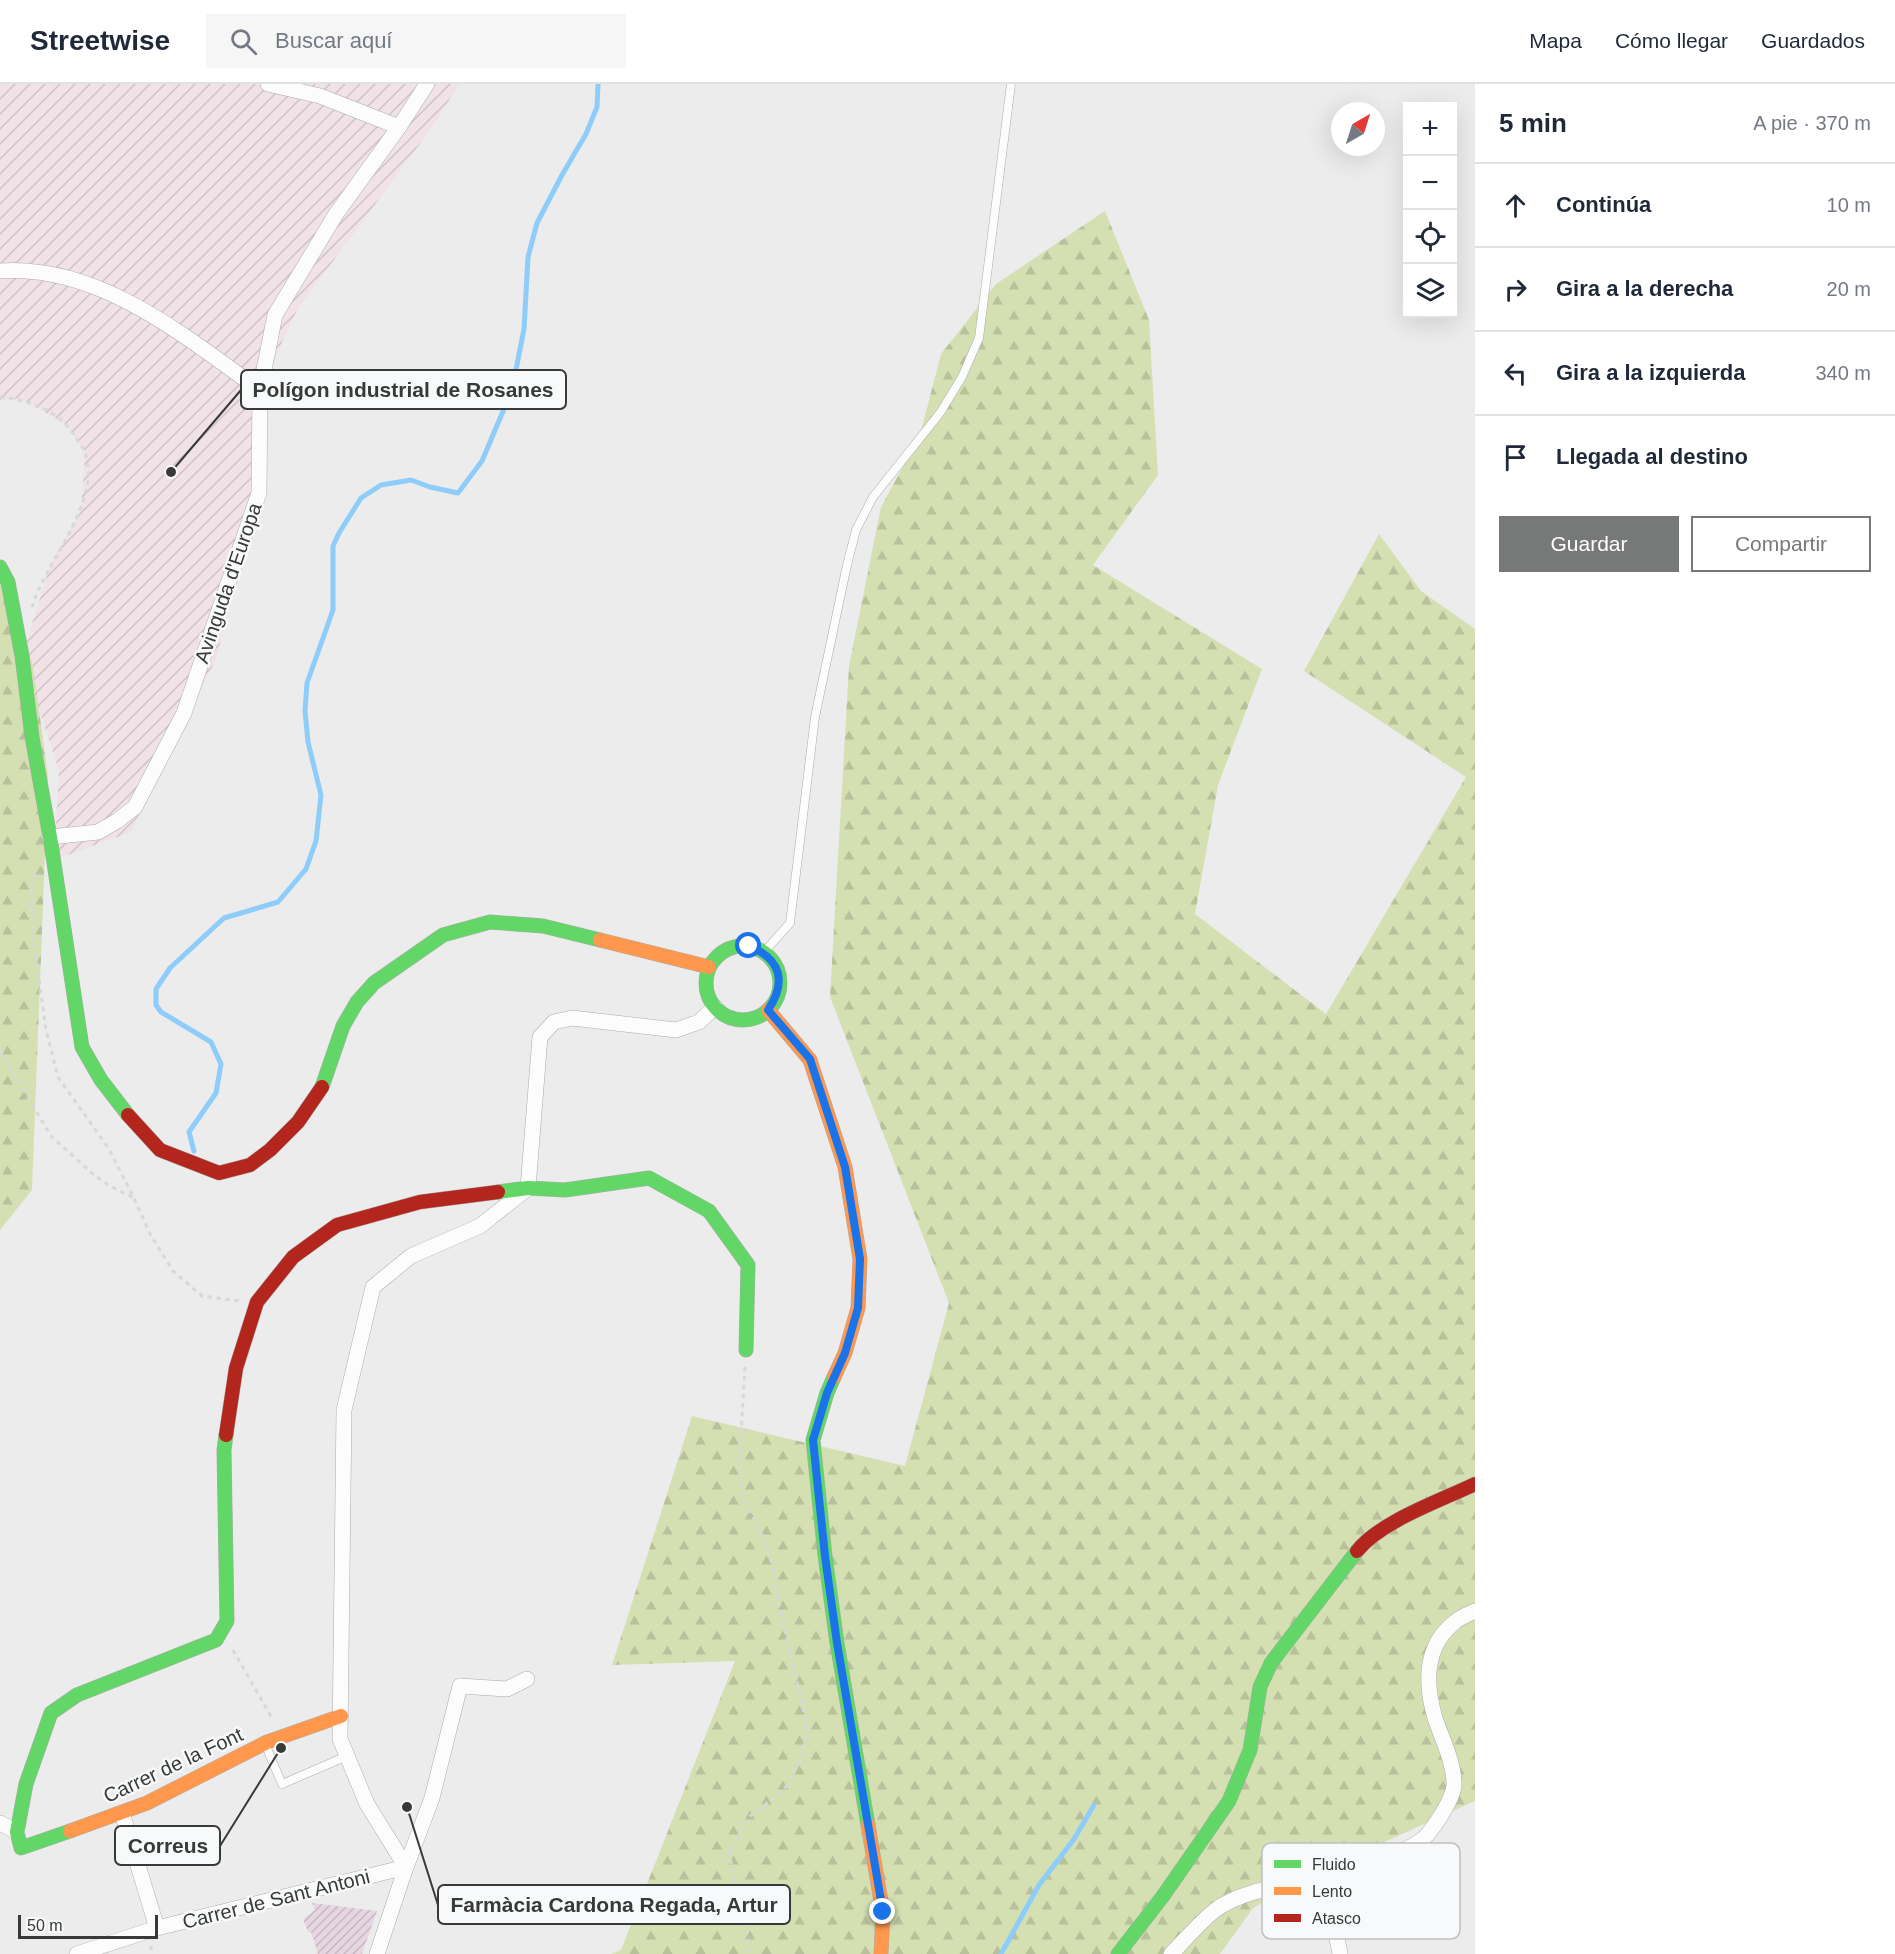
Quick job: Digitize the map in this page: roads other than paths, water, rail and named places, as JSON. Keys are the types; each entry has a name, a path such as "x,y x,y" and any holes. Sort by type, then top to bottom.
{"street":[{"path":"268,84 320,96 399,127"},
{"name":"Avinguda d'Europa","path":"50,837 98,832 135,807 184,713 259,493 260,390 275,315 336,214 427,84"},
{"path":"0,271 24,269 82,282 134,304 260,390"},
{"path":"0,567 8,582 20,645 32,737 50,837 82,1047 101,1080 128,1116 159,1150 219,1173 249,1165 270,1150 298,1122 321,1090 343,1026 357,1002 374,983 443,935 490,922 543,926 709,967"},
{"path":"749,946 764,952 775,965 780,980 777,997 768,1010 755,1018 740,1020 726,1016 715,1006 706,988 709,967 719,954 733,947 749,946"},
{"path":"406,1867 367,1804 340,1739 344,1410 373,1287 411,1256 480,1226 528,1188 540,1037 554,1022 572,1018 676,1030 699,1022 715,1006"},
{"path":"768,1010 810,1059 845,1167 860,1259 858,1308 845,1353 827,1393 813,1440 837,1643 883,1912 880,1954"},
{"path":"0,1823 16,1832 26,1784 51,1713 77,1695 216,1640 228,1621 224,1450 236,1368 257,1302 292,1257 337,1225 420,1202 528,1188 565,1190 649,1178 709,1211 748,1265 746,1350"},
{"path":"1118,1954 1163,1896 1229,1801 1247,1759 1260,1687 1271,1663 1334,1579 1362,1545 1391,1524 1475,1484"},
{"path":"1416,1843 1424,1838 1445,1809 1454,1786 1429,1687 1430,1656 1441,1637 1455,1621 1475,1611"},
{"path":"377,1954 432,1798 460,1686 507,1689 527,1679"},
{"name":"Carrer de la Font","path":"16,1832 21,1848 122,1813 147,1803 264,1743 341,1716"},
{"path":"122,1813 157,1928"},
{"name":"Carrer de Sant Antoni","path":"77,1954 157,1928 406,1867"},
{"path":"1171,1954 1214,1911 1229,1901 1262,1892"},
{"path":"1337,1939 1340,1954"}],"lane":[{"path":"764,952 790,923 815,717 856,530 873,497 940,413 962,377 979,338 1011,84"},
{"path":"264,1743 282,1784 347,1756"}],"waterway":[{"path":"194,1151 189,1132 216,1093 221,1064 211,1042 161,1012 156,1005 156,989 170,968 224,918 278,902 306,869 316,841 321,795 308,742 305,711 307,683 333,610 333,546 361,498 381,485 411,480 458,493 482,461 512,390 524,329 528,257 537,223 586,134 597,107 598,84"},
{"path":"1001,1954 1039,1885 1074,1839 1094,1805"}],"place":[{"name":"Polígon industrial de Rosanes","path":"171,472"},
{"name":"Correus","path":"281,1748"},
{"name":"Farmàcia Cardona Regada, Artur","path":"407,1807"}]}
